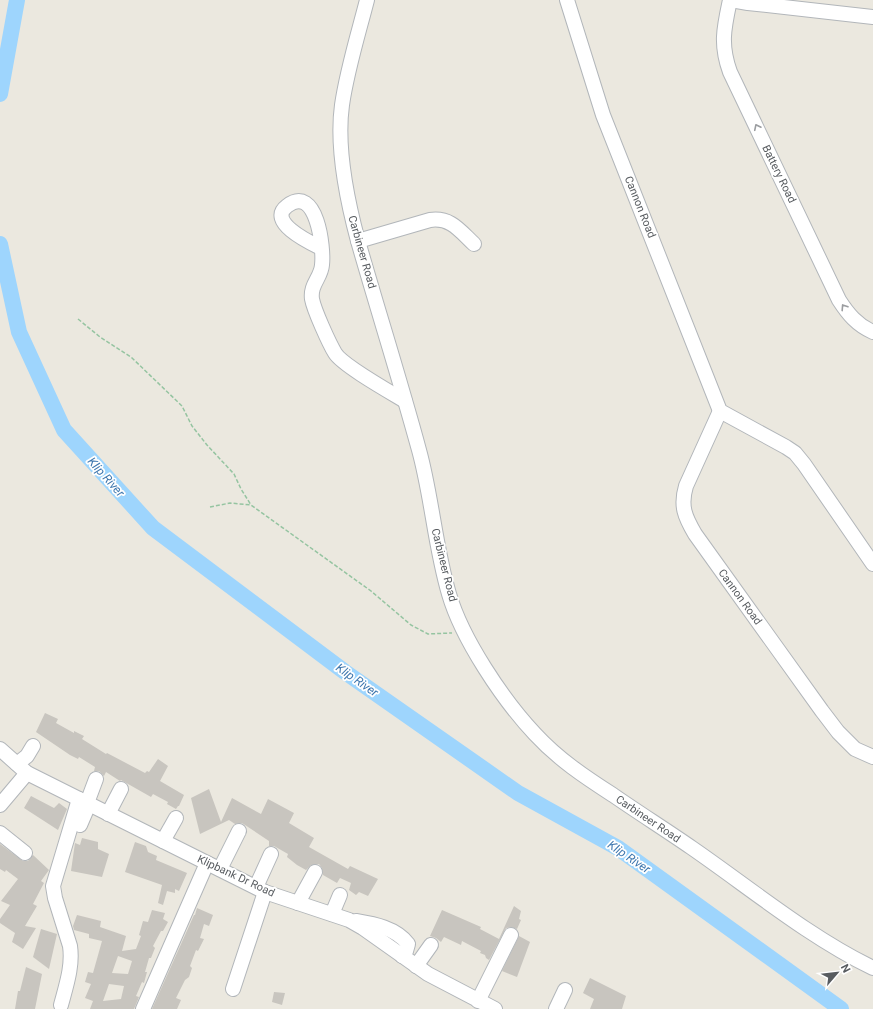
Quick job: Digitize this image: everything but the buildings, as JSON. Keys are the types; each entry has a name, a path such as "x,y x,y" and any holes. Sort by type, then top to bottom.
{"street":[{"name":"Carbineer Road","path":"367,0 345,92 341,122 344,175 349,208 420,453 450,595 465,632 516,712 556,754 581,774 829,943 873,968"},
{"name":"Cannon Road","path":"566,0 603,115 720,411 686,486 683,496 685,515 695,534 826,717 855,749 873,757"},
{"path":"730,0 748,3 820,6 873,17"},
{"name":"Battery Road","path":"730,0 723,30 723,41 726,60 730,72 839,300 856,322 873,332"},
{"path":"358,241 430,220 440,219 445,220 455,226 474,244"},
{"path":"321,248 322,266 314,284 312,299 313,305 334,352 345,362 405,401"},
{"path":"720,411 786,447 794,453 804,464 873,564"},
{"path":"0,805 33,746"},
{"name":"Klipbank Dr Road","path":"0,749 22,768 108,814 220,870 260,889 349,920 363,928 416,966 451,987 495,1009"},
{"path":"61,1005 71,964 71,953 53,886 85,802 96,779"},
{"path":"108,814 121,789"},
{"path":"80,825 85,802"},
{"path":"163,841 176,818"},
{"path":"0,833 25,852"},
{"path":"220,870 233,833"},
{"path":"233,989 271,854"},
{"path":"143,1009 207,863"},
{"path":"298,903 315,872"},
{"path":"332,914 340,896"},
{"path":"478,1001 511,936"},
{"path":"416,966 431,945"},
{"path":"556,1009 565,990"}],"path":[{"path":"78,319 100,337 131,357 182,406 192,426 207,445 234,474 251,505 371,591 411,625 428,634 465,632"},
{"path":"210,507 230,503 251,505"}],"waterway":[{"name":"Klip River","path":"0,94 17,0"},
{"name":"Klip River","path":"0,244 19,332 64,430 153,528 345,672 518,793 618,848 841,1009"}]}
